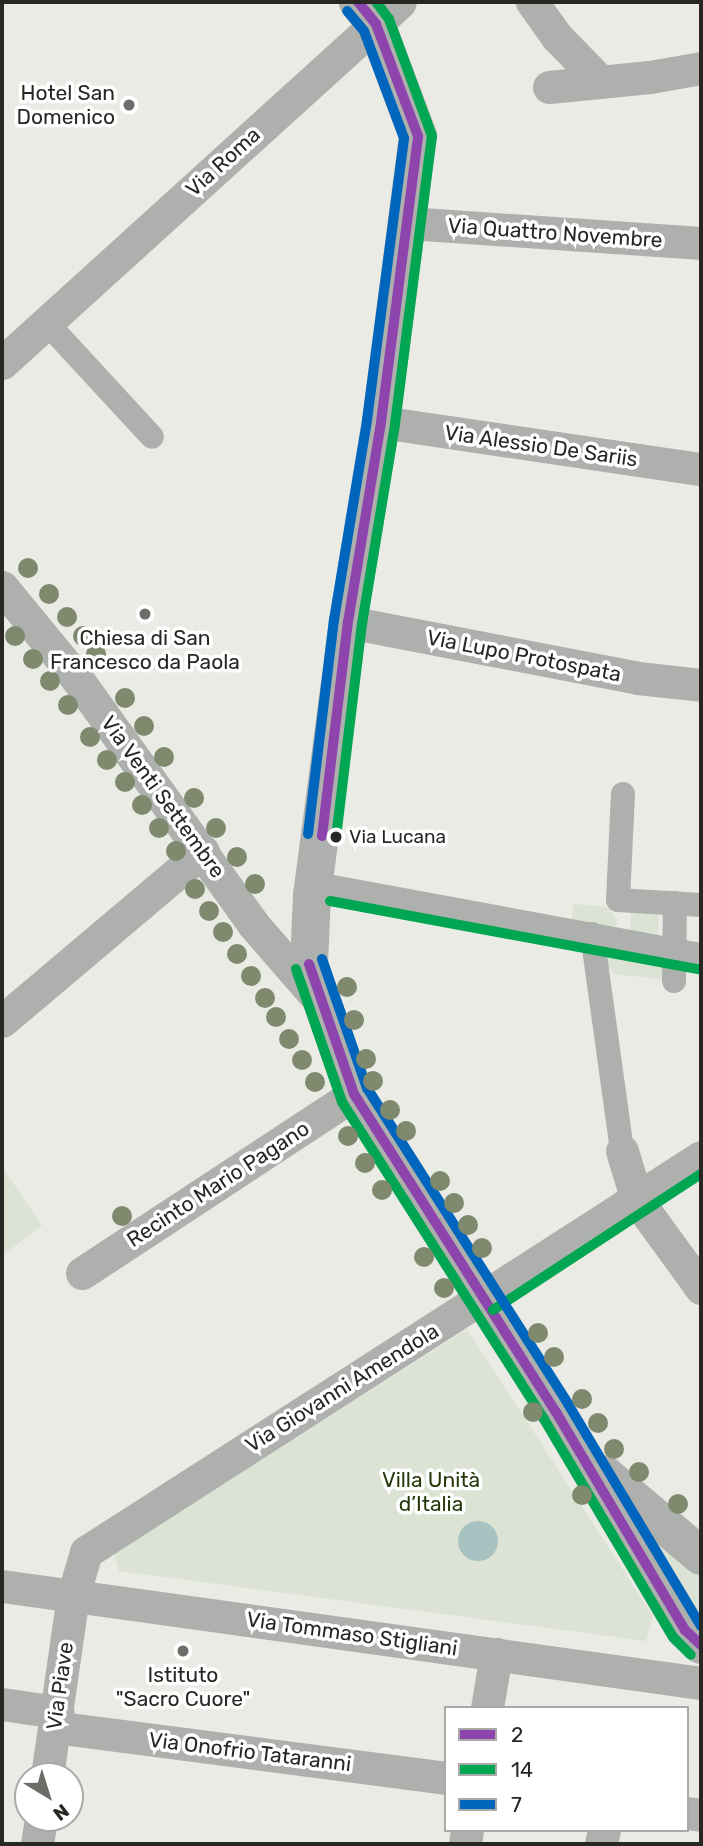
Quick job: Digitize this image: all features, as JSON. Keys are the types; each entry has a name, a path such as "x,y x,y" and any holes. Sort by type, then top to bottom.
{"street":[{"path":"532,2 557,37 601,82"},
{"path":"378,9 418,136 381,422 348,622 322,836 312,895 309,964 354,1094 485,1298 685,1630 701,1645"},
{"name":"Via Roma","path":"2,363 378,9"},
{"path":"549,87 701,68"},
{"name":"Via Quattro Novembre","path":"408,223 701,243"},
{"path":"46,322 152,438"},
{"name":"Via Alessio De Sariis","path":"381,422 701,469"},
{"name":"Via Venti Settembre","path":"2,587 75,676 253,924 325,1006"},
{"name":"Via Lupo Protospata","path":"348,622 627,676 701,685"},
{"path":"623,794 618,900 701,905"},
{"path":"2,1021 203,851"},
{"path":"333,887 701,955"},
{"path":"624,940 628,901"},
{"path":"674,981 675,903"},
{"path":"592,934 622,1151 637,1200 701,1288"},
{"name":"Recinto Mario Pagano","path":"82,1273 354,1094"},
{"name":"Via Giovanni Amendola","path":"73,1596 86,1552 701,1157"},
{"path":"581,1454 701,1556"},
{"name":"Via Tommaso Stigliani","path":"2,1586 701,1683"},
{"name":"Via Piave","path":"49,1762 73,1596"},
{"path":"487,1706 496,1654"},
{"name":"Via Onofrio Tataranni","path":"2,1704 55,1720 444,1777"}],"green space":[{"path":"574,904 607,907 617,919 616,928 571,920"},
{"path":"631,907 659,909 658,937 630,932"},
{"path":"602,950 658,960 668,980 614,974 605,962"},
{"path":"2,1167 42,1225 2,1256"},
{"name":"Villa Unità d’Italia","path":"467,1329 653,1616 646,1641 119,1571 114,1554"},
{"path":"642,1523 701,1570 701,1619 694,1610"}],"water":[{"path":"478,1521 492,1527 498,1541 492,1555 478,1561 464,1555 458,1541 464,1527"}],"transit line":[{"name":"2","path":"322,836 348,622 381,422 418,136 376,24 358,2"},
{"name":"14","path":"336,838 362,624 395,424 432,136 389,19 376,2"},
{"name":"7","path":"308,834 334,620 367,420 404,138 364,31 347,11"},
{"name":"14","path":"330,901 698,969"},
{"name":"7","path":"322,959 367,1088 568,1404 701,1626"},
{"name":"2","path":"309,964 354,1094 556,1412 685,1630 701,1645"},
{"name":"14","path":"296,969 342,1102 544,1419 673,1637 691,1655"},
{"name":"14","path":"493,1310 701,1174"}],"place":[{"name":"Hotel San Domenico","path":"129,105"},
{"name":"Chiesa di San Francesco da Paola","path":"145,614"},
{"name":"Via Lucana","path":"336,837"},
{"name":"Istituto \"Sacro Cuore\"","path":"183,1651"}]}
